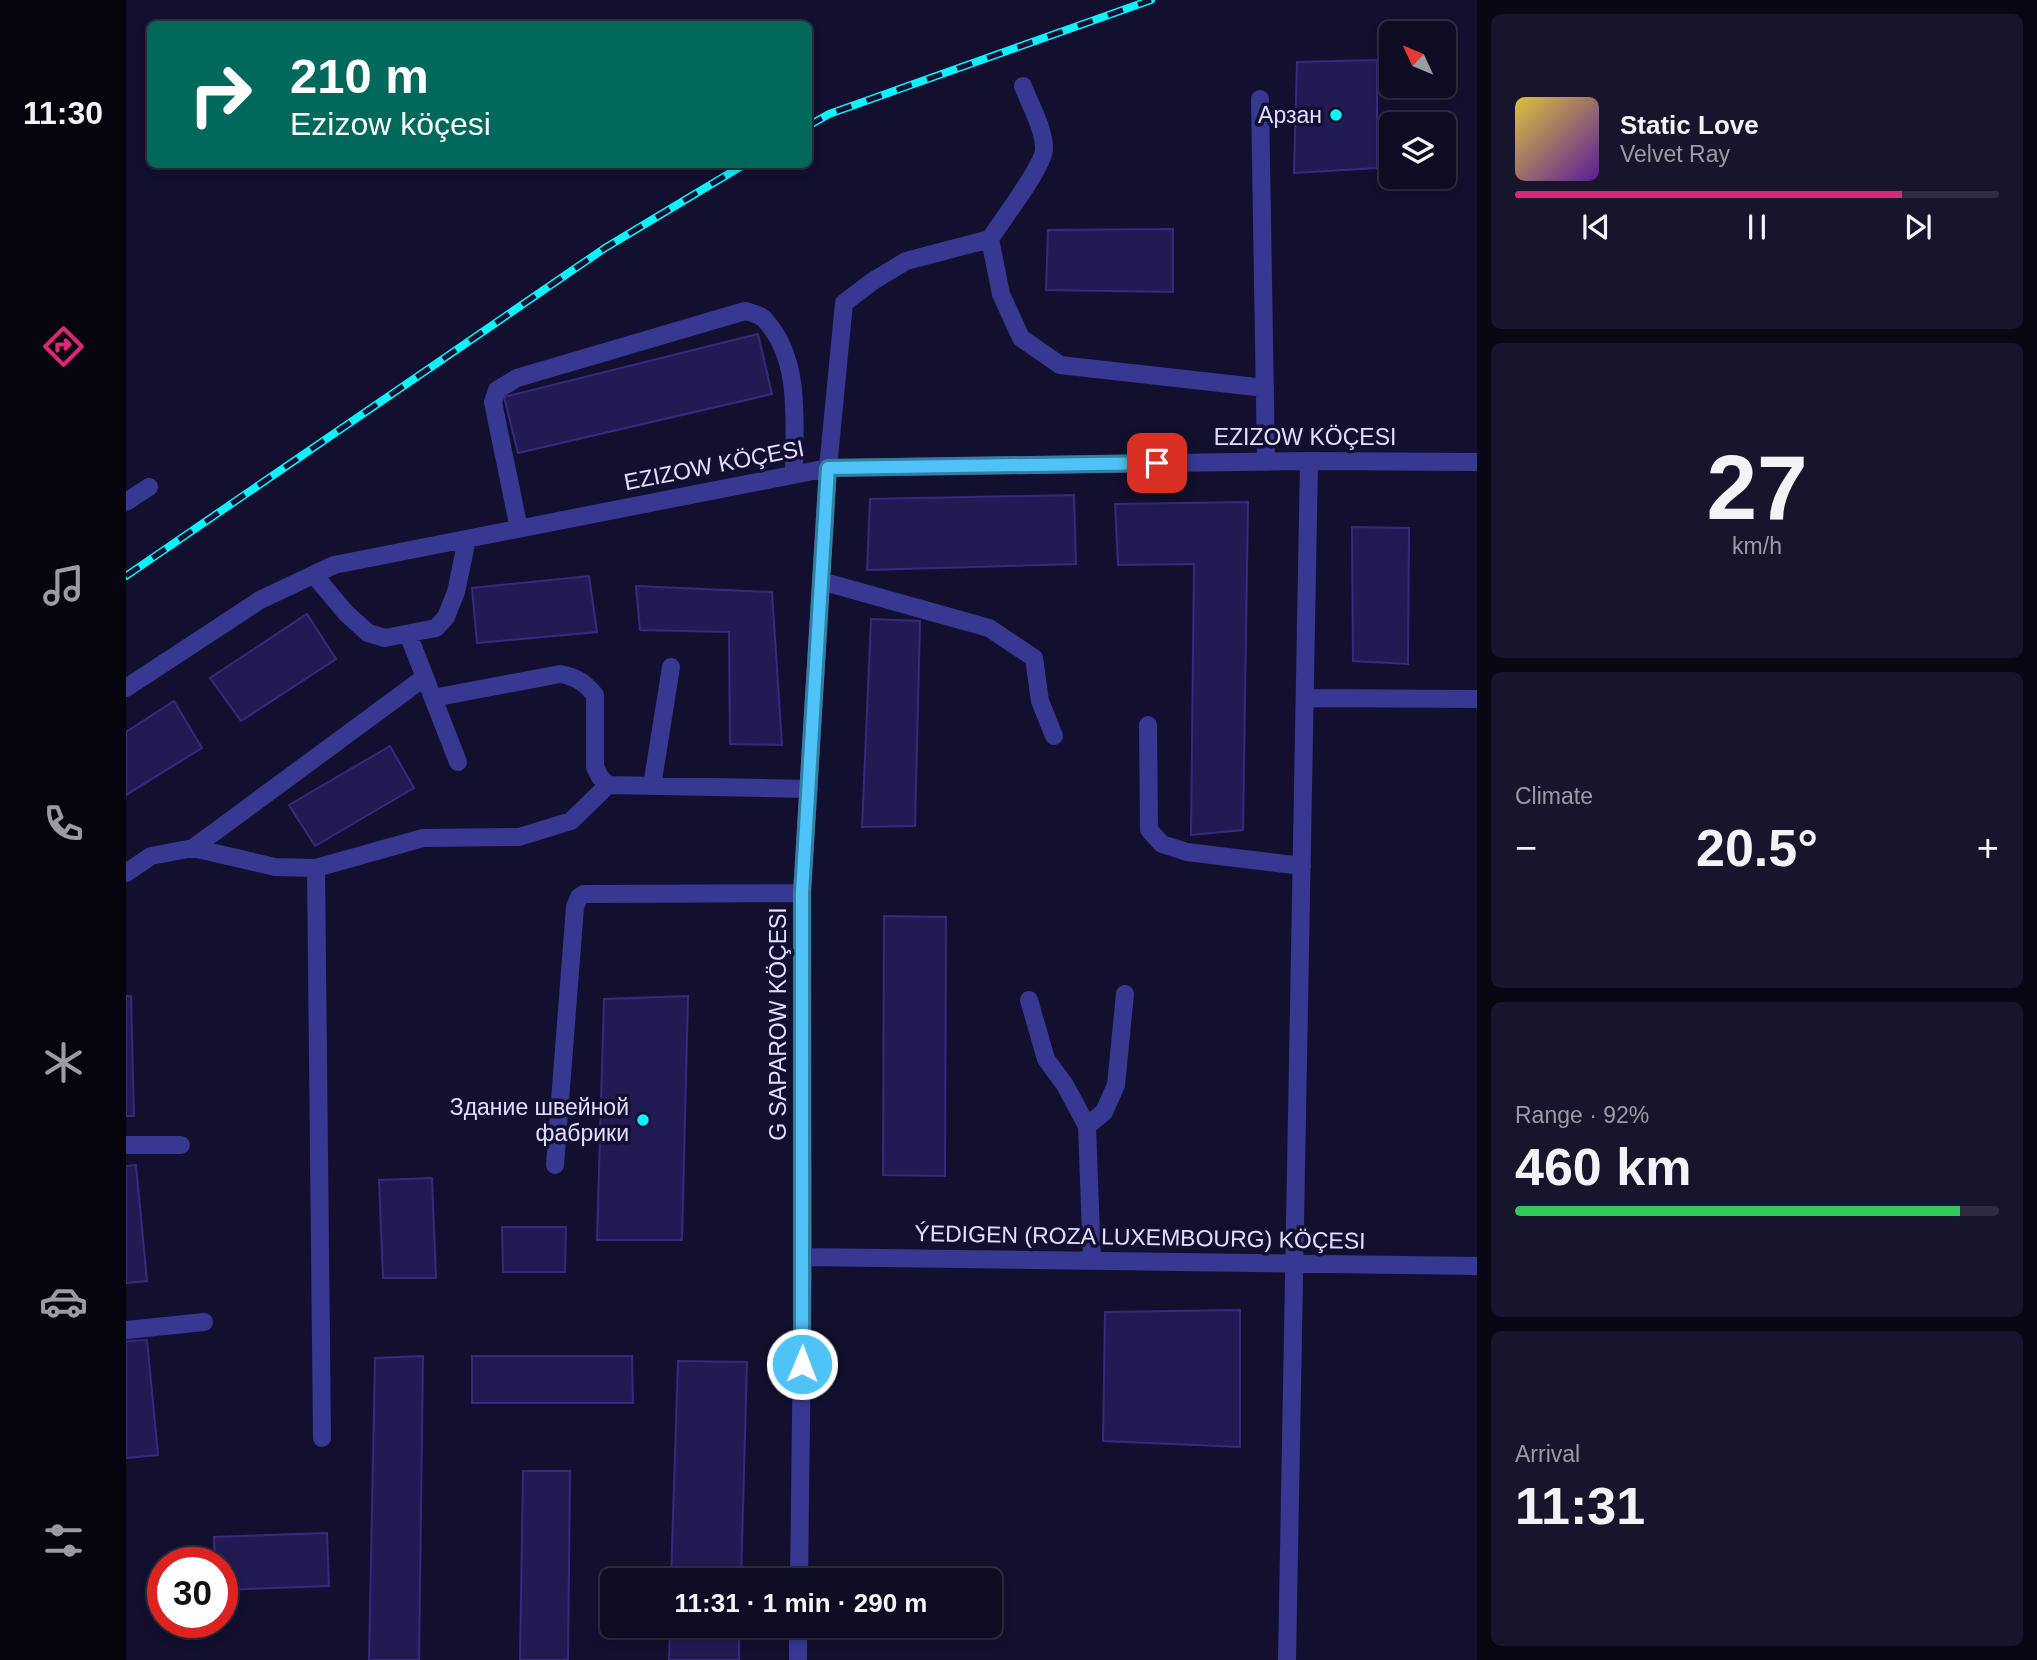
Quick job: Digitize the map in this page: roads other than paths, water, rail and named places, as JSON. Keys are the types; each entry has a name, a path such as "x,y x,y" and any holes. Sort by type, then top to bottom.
{"street":[{"path":"1023,86 1042,136 1044,152 1029,181 990,239 1001,294 1021,338 1060,365 1265,388"},
{"path":"1260,99 1266,461"},
{"name":"G SAPAROW KÖÇESI","path":"799,1568 803,1256 802,893 828,468 844,303 906,261 990,239"},
{"path":"519,529 493,402 497,390 517,378 745,311 764,318 782,346 794,390 794,474"},
{"name":"EZIZOW KÖÇESI","path":"126,688 260,600 334,565 828,468 1266,461 1477,462"},
{"path":"1287,1660 1309,461"},
{"path":"126,502 149,487"},
{"path":"314,575 346,614 368,633 385,638 436,628 446,617 456,592 467,539"},
{"path":"821,580 989,628 1034,657 1040,701 1054,736"},
{"path":"408,634 458,762"},
{"path":"652,786 671,667"},
{"path":"433,698 560,674 575,677 595,695 595,766 608,785 809,789"},
{"path":"193,848 425,677"},
{"path":"1305,698 1477,699"},
{"path":"1149,725 1149,830 1162,844 1187,852 1302,866"},
{"path":"126,873 150,856 193,848 275,867 316,868 423,838 519,837 571,821 608,785"},
{"path":"316,868 322,1438"},
{"path":"555,1166 575,907 579,897 584,894 802,893"},
{"path":"1087,1126 1104,1112 1116,1085 1125,995"},
{"path":"1029,1000 1046,1059 1065,1085 1087,1126 1092,1261"},
{"path":"126,1144 180,1144"},
{"name":"ÝEDIGEN (ROZA LUXEMBOURG) KÖÇESI","path":"803,1256 1477,1266"},
{"path":"126,1330 204,1322"},
{"path":"798,1638 798,1660"}],"railway":[{"path":"812,124 829,114 1151,0"},
{"path":"126,576 605,248 738,168"}],"place":[{"name":"Арзан","path":"1336,115"},
{"name":"Здание швейной фабрики","path":"643,1120"}]}
